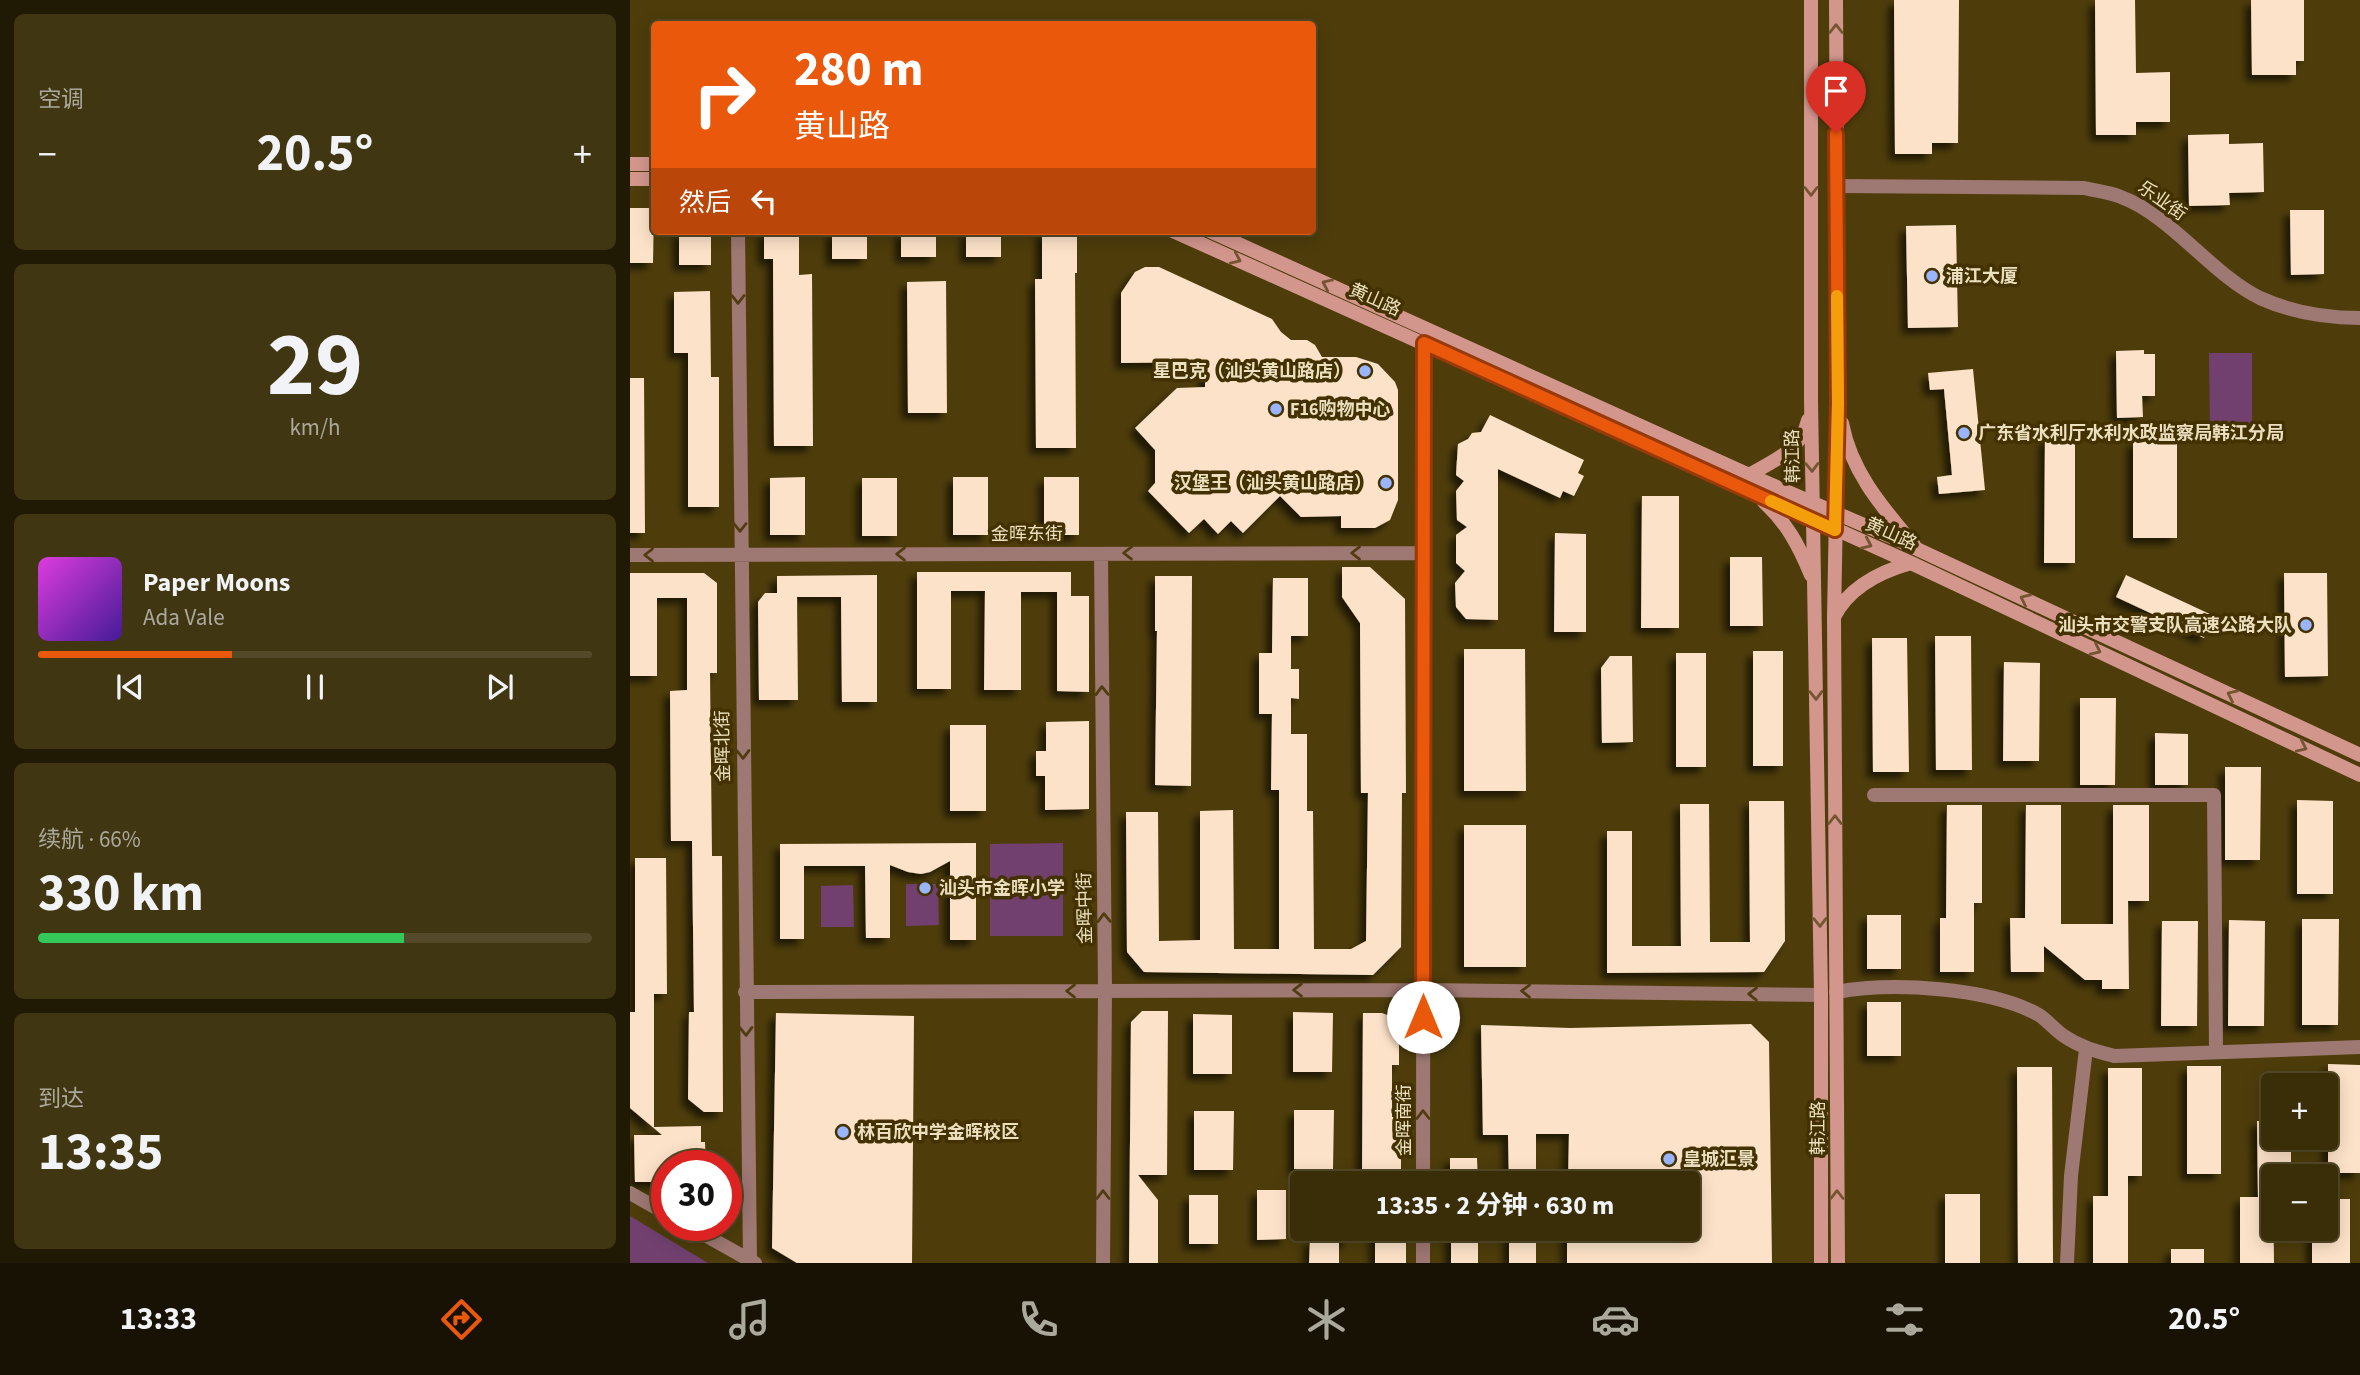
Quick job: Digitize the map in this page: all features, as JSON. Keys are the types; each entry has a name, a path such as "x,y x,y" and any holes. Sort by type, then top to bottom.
{"street":[{"name":"韩江路","path":"1811,0 1814,583 1838,1263"},
{"name":"韩江路","path":"1821,1263 1829,993 1838,403 1836,0"},
{"path":"630,164 651,164"},
{"path":"630,179 651,179"},
{"name":"乐业街","path":"1836,186 2084,188 2122,197 2153,215 2228,276 2259,297 2295,310 2341,318 2360,318"},
{"name":"金晖北街","path":"738,235 745,992 752,1261"},
{"name":"黄山路","path":"1182,235 1911,563 2360,775"},
{"name":"黄山路","path":"1219,235 1836,512 2360,755"},
{"name":"金晖南街","path":"1423,1171 1424,343"},
{"path":"1749,475 1793,448 1805,430 1811,401"},
{"path":"1838,403 1854,462 1873,496 1917,549"},
{"path":"1752,492 1777,514 1797,542 1814,583"},
{"name":"金晖东街","path":"630,555 1424,552"},
{"name":"金晖中街","path":"1101,554 1105,991 1103,1263"},
{"path":"1834,618 1841,604 1860,585 1877,575 1911,563"},
{"path":"1874,796 2214,794 2216,1052"},
{"path":"745,992 1423,990 1829,993 1862,988 1937,989 2012,1003 2041,1016 2063,1035 2086,1049 2114,1056 2360,1047"},
{"path":"2067,1263 2071,1176 2086,1049"},
{"path":"630,1193 651,1205"},
{"path":"716,1241 752,1261"},
{"path":"1423,1241 1423,1263"}],"shaded area":[{"path":"2209,353 2252,353 2252,428 2210,429"},
{"path":"1063,843 1063,936 990,936 990,844"},
{"path":"906,884 938,884 939,925 906,926"},
{"path":"853,885 854,927 821,927 821,886"},
{"path":"630,1216 651,1229 651,1241 671,1241 708,1263 630,1263"}],"building":[{"path":"1894,0 1959,0 1958,143 1932,143 1932,154 1895,154"},
{"path":"2095,0 2135,0 2136,73 2170,72 2170,122 2136,122 2136,135 2096,135"},
{"path":"2251,0 2304,0 2304,61 2296,61 2296,75 2252,75"},
{"path":"2229,134 2229,144 2263,143 2264,192 2229,193 2230,205 2189,206 2188,135"},
{"path":"630,208 651,208 653,263 630,263"},
{"path":"2290,210 2324,210 2324,274 2291,275"},
{"name":"浦江大厦","path":"1956,225 1958,327 1908,328 1906,226"},
{"path":"679,235 711,235 711,265 679,265"},
{"path":"764,235 799,235 799,275 812,274 813,446 774,446 773,259 764,259"},
{"path":"832,235 867,235 867,259 832,259"},
{"path":"901,235 936,235 936,257 901,257"},
{"path":"966,235 1001,235 1001,257 966,257"},
{"path":"1042,235 1077,235 1076,448 1036,448 1035,279 1042,279"},
{"name":"F16购物中心","path":"1145,267 1159,267 1272,319 1291,340 1307,340 1315,345 1322,357 1356,357 1378,364 1395,382 1398,390 1398,500 1390,520 1375,528 1341,528 1341,516 1301,517 1280,496 1243,533 1231,521 1218,534 1204,519 1189,533 1148,491 1155,483 1155,450 1135,428 1177,388 1205,387 1205,362 1121,363 1121,293 1135,272"},
{"path":"946,281 947,413 908,413 907,282"},
{"path":"710,291 711,377 719,377 719,507 688,507 688,353 674,353 674,292"},
{"path":"2144,350 2144,354 2155,354 2155,396 2142,396 2143,417 2117,418 2116,351"},
{"name":"广东省水利厅水利水政监察局韩江分局","path":"1973,369 1985,490 1939,494 1937,477 1952,475 1944,389 1930,390 1928,373"},
{"path":"630,378 644,378 645,533 630,533"},
{"path":"1490,415 1584,460 1578,473 1584,476 1574,496 1563,491 1560,498 1498,469 1498,620 1466,619 1456,607 1455,583 1465,571 1456,563 1456,535 1467,527 1457,520 1456,491 1464,481 1456,475 1458,444 1468,439 1472,433 1481,432"},
{"path":"2045,438 2075,438 2075,563 2044,563"},
{"path":"2133,441 2177,441 2177,538 2133,538"},
{"path":"805,477 805,535 770,535 770,478"},
{"path":"953,477 988,477 988,535 953,535"},
{"path":"1044,477 1079,477 1079,535 1044,535"},
{"path":"862,478 897,478 897,536 862,536"},
{"path":"1642,496 1679,496 1679,628 1641,628"},
{"path":"1555,533 1586,534 1586,632 1554,632"},
{"path":"1730,557 1762,557 1763,626 1730,626"},
{"path":"1342,567 1370,567 1405,599 1406,793 1402,793 1401,947 1373,975 1144,972 1127,952 1126,812 1158,812 1159,941 1200,940 1200,811 1233,810 1234,949 1279,949 1279,790 1271,790 1272,714 1259,714 1259,653 1272,653 1273,578 1308,578 1308,636 1291,636 1291,669 1299,669 1299,699 1291,698 1291,734 1307,734 1307,811 1313,811 1314,949 1351,949 1366,941 1368,793 1361,793 1360,623 1342,597"},
{"path":"917,572 1071,572 1071,596 1089,596 1089,692 1057,691 1057,592 1021,592 1021,690 984,690 985,591 951,591 951,689 917,689"},
{"path":"630,573 704,573 717,583 717,673 710,673 712,856 722,856 723,1112 704,1112 688,1099 689,1012 694,1012 692,841 671,841 670,691 687,690 687,598 657,598 657,676 630,676"},
{"name":"汕头市交警支队高速公路大队","path":"2284,573 2327,573 2328,676 2285,677"},
{"path":"877,575 877,702 842,702 841,597 797,597 798,700 759,700 758,602 765,593 777,593 777,576"},
{"path":"2126,575 2214,616 2204,638 2116,597"},
{"path":"1155,576 1192,576 1191,786 1155,785"},
{"path":"1935,636 1971,636 1972,770 1936,770"},
{"path":"1872,638 1907,638 1909,772 1873,772"},
{"path":"1464,649 1525,649 1526,791 1464,791"},
{"path":"1753,651 1783,651 1783,766 1753,766"},
{"path":"1676,653 1706,653 1706,767 1676,767"},
{"path":"1610,656 1632,656 1633,742 1602,743 1601,668"},
{"path":"2004,662 2040,663 2039,761 2003,761"},
{"path":"2080,698 2116,698 2115,785 2080,785"},
{"path":"1089,721 1089,809 1045,810 1045,776 1036,776 1036,751 1046,751 1046,722"},
{"path":"950,725 986,725 986,811 950,811"},
{"path":"2155,733 2188,734 2188,785 2155,785"},
{"path":"2225,767 2261,767 2260,860 2225,860"},
{"path":"2297,800 2333,801 2333,894 2297,894"},
{"path":"1749,801 1784,801 1785,941 1764,972 1607,973 1607,831 1632,831 1632,946 1681,946 1680,804 1709,804 1710,942 1750,942"},
{"path":"1947,805 1982,805 1982,903 1974,903 1974,972 1940,972 1940,918 1946,918"},
{"path":"2026,805 2061,805 2061,924 2113,924 2113,805 2149,805 2149,901 2128,901 2129,989 2102,989 2102,980 2085,980 2044,946 2044,972 2011,972 2010,918 2025,918"},
{"path":"1464,825 1526,825 1526,967 1464,967"},
{"path":"976,843 976,940 950,940 950,861 921,874 890,865 890,938 866,938 865,866 804,866 804,939 780,939 780,844"},
{"path":"635,858 666,858 667,994 654,994 654,1127 701,1126 701,1142 705,1142 705,1150 651,1150 651,1182 635,1182 634,1135 662,1135 630,1108 630,1012 635,1012"},
{"path":"1867,915 1901,915 1901,969 1867,969"},
{"path":"2302,919 2339,919 2338,1025 2302,1025"},
{"path":"2229,920 2265,921 2264,1026 2228,1026"},
{"path":"2162,921 2198,921 2197,1026 2161,1026"},
{"path":"1867,1002 1901,1002 1901,1056 1867,1056"},
{"path":"1142,1011 1168,1011 1167,1175 1138,1175 1158,1200 1158,1263 1129,1263 1131,1022"},
{"path":"1293,1012 1333,1013 1332,1072 1293,1072"},
{"name":"林百欣中学金晖校区","path":"776,1013 914,1016 912,1263 797,1263 772,1248"},
{"path":"1363,1013 1382,1013 1396,1021 1399,1031 1399,1065 1392,1065 1392,1117 1401,1117 1401,1171 1362,1171"},
{"path":"1193,1014 1232,1015 1232,1074 1193,1074"},
{"name":"皇城汇景","path":"1751,1024 1769,1042 1772,1263 1567,1263 1567,1241 1700,1241 1700,1171 1568,1171 1569,1134 1536,1134 1536,1171 1509,1171 1508,1135 1483,1135 1481,1025 1570,1028"},
{"path":"2328,1064 2360,1065 2360,1173 2338,1173 2338,1164 2328,1164 2328,1150 2338,1150 2338,1073 2328,1073"},
{"path":"2187,1066 2221,1066 2221,1174 2187,1174"},
{"path":"2017,1067 2052,1067 2053,1263 2018,1263"},
{"path":"2108,1068 2142,1068 2142,1176 2128,1176 2128,1263 2093,1263 2093,1196 2108,1196"},
{"path":"1294,1110 1334,1110 1333,1169 1294,1169"},
{"path":"1194,1111 1234,1111 1233,1170 1194,1170"},
{"path":"2257,1121 2261,1121 2261,1150 2291,1150 2291,1164 2261,1164 2261,1241 2274,1241 2274,1263 2240,1263 2240,1197 2258,1197"},
{"path":"1450,1158 1477,1158 1478,1171 1450,1171"},
{"path":"1257,1190 1286,1190 1286,1239 1257,1240"},
{"path":"1945,1194 1980,1194 1980,1263 1945,1263"},
{"path":"1189,1195 1218,1195 1218,1244 1189,1244"},
{"path":"2338,1199 2350,1199 2350,1263 2312,1263 2312,1241 2338,1241"},
{"path":"1310,1241 1348,1241 1339,1242 1339,1263 1309,1263"},
{"path":"1375,1241 1406,1241 1406,1263 1375,1263"},
{"path":"1451,1241 1478,1241 1478,1263 1451,1263"},
{"path":"1509,1241 1536,1241 1536,1263 1509,1263"},
{"path":"2171,1249 2204,1249 2204,1263 2171,1263"}],"slow traffic":[{"path":"1771,501 1835,530 1837,296"}],"place":[{"name":"浦江大厦","path":"1932,276"},
{"name":"星巴克（汕头黄山路店）","path":"1365,371"},
{"name":"F16购物中心","path":"1276,409"},
{"name":"广东省水利厅水利水政监察局韩江分局","path":"1964,433"},
{"name":"汉堡王（汕头黄山路店）","path":"1386,483"},
{"name":"汕头市交警支队高速公路大队","path":"2306,625"},
{"name":"汕头市金晖小学","path":"925,888"},
{"name":"林百欣中学金晖校区","path":"843,1132"},
{"name":"皇城汇景","path":"1669,1159"}],"route":[{"path":"1423,1017 1424,343 1835,530 1838,403 1836,133"}]}
